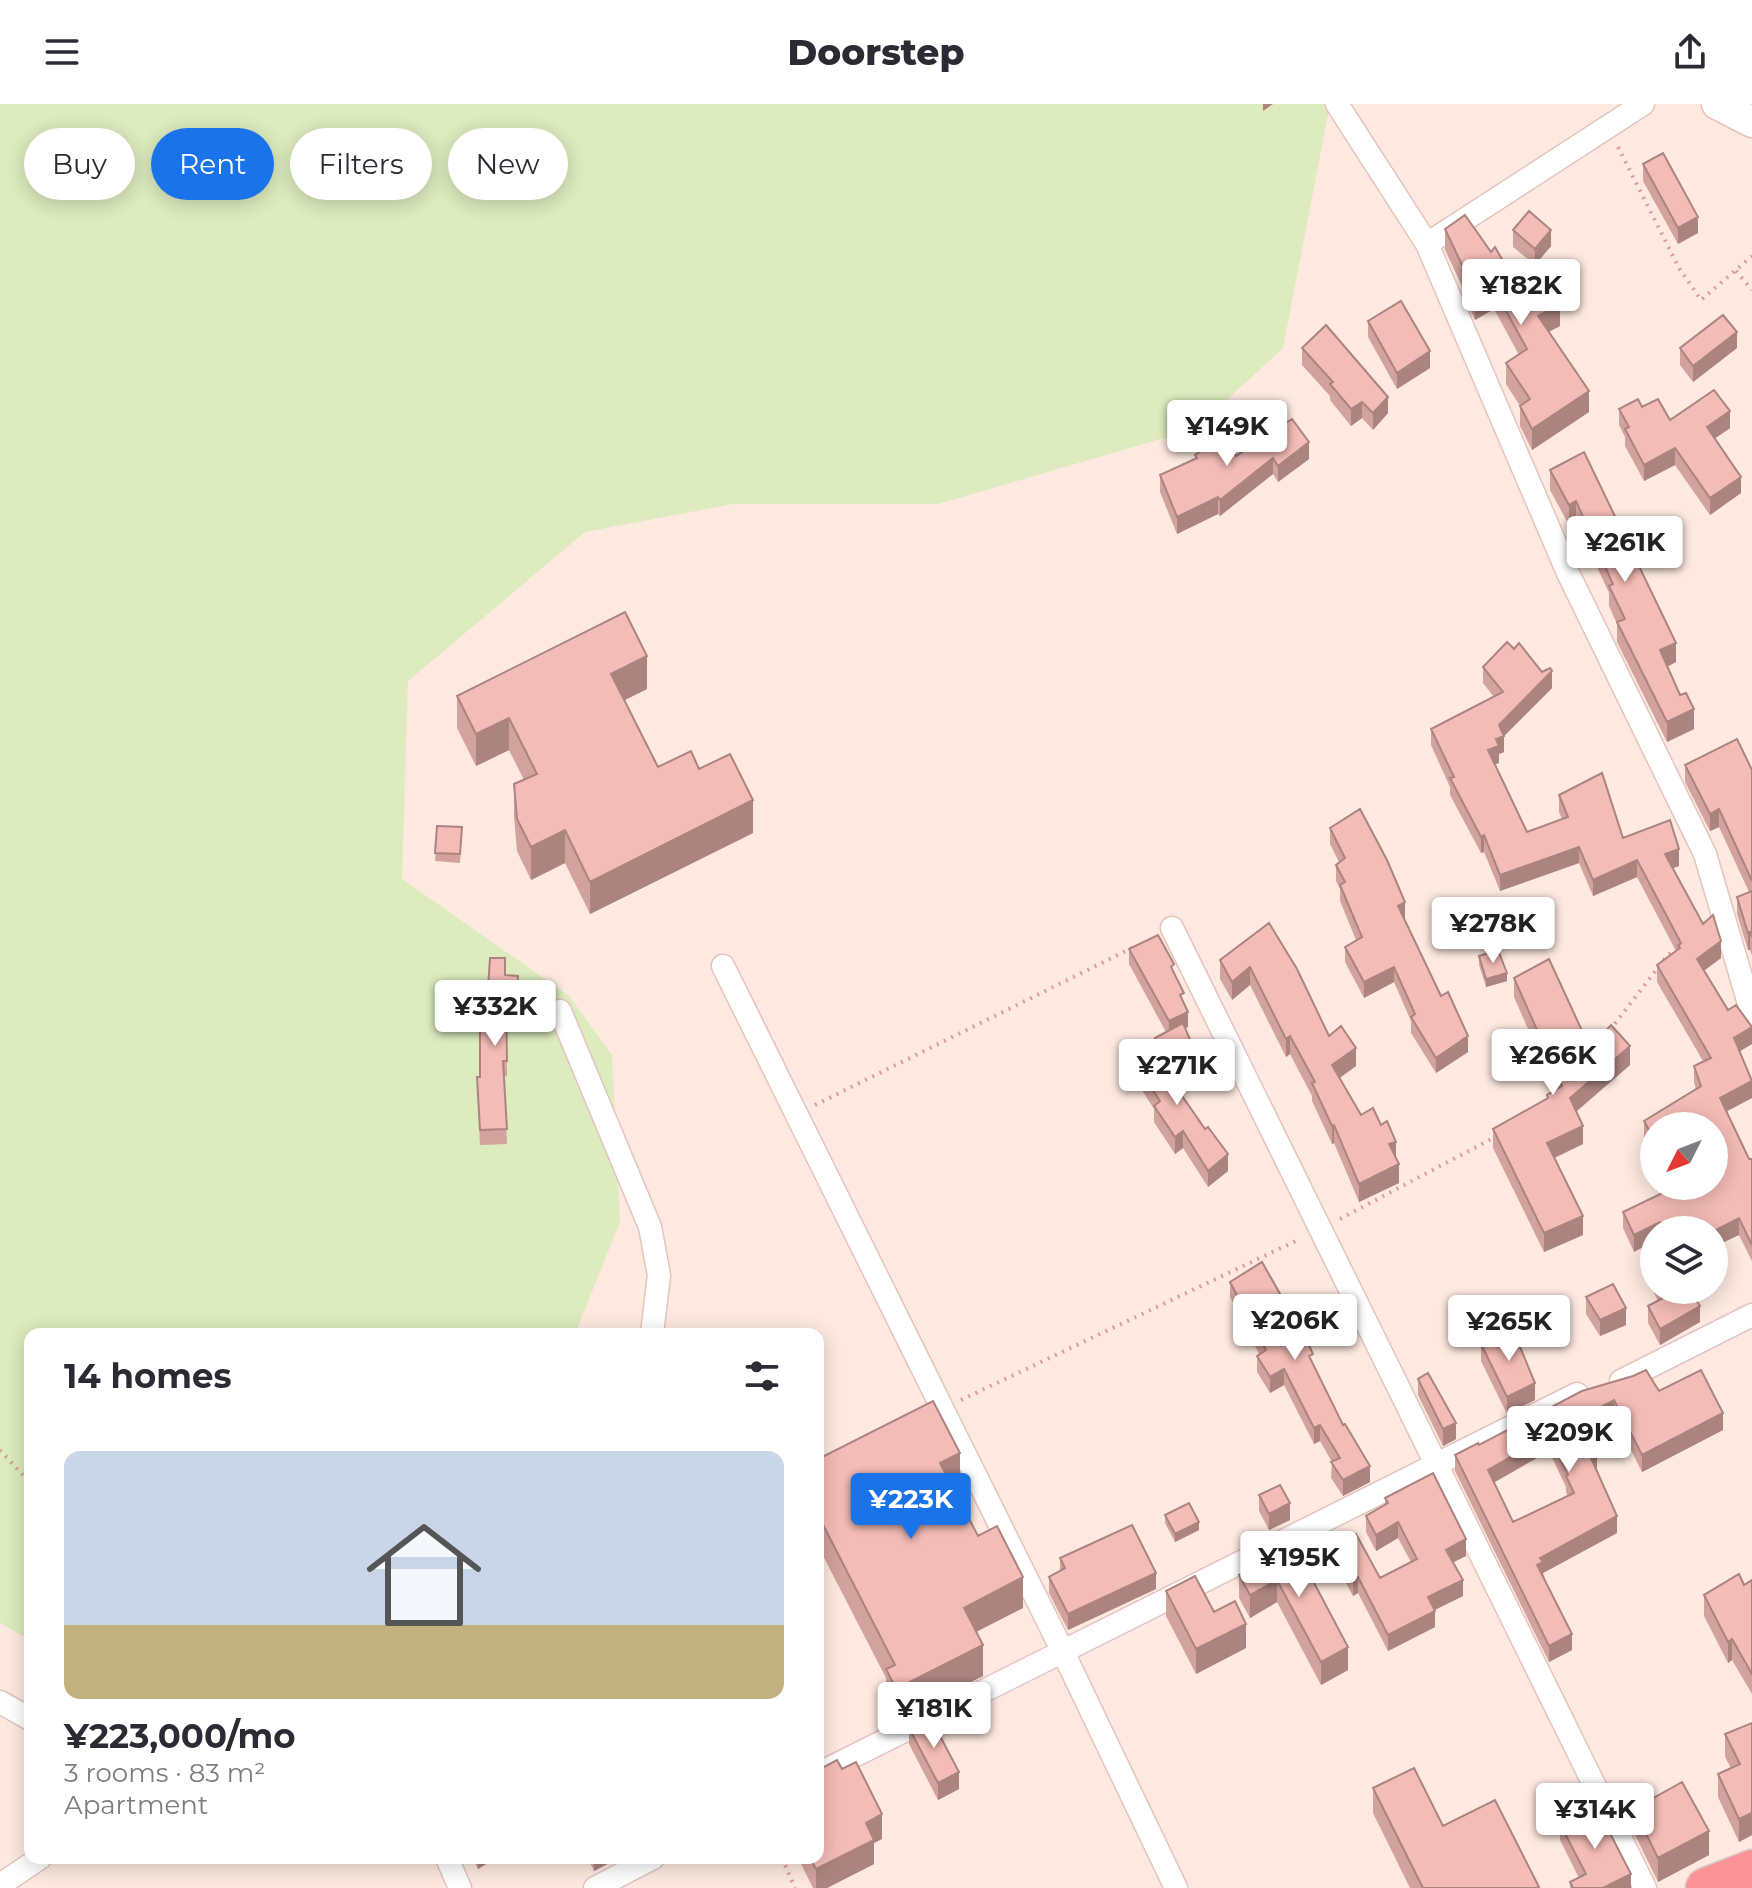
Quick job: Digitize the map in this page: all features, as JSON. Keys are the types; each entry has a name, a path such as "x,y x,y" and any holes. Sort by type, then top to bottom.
{"highway":[{"path":"1706,1888 1752,1870"}],"main road":[{"path":"1717,104 1752,122"}],"street":[{"path":"1337,104 1427,244 1568,573 1705,854 1752,1014"},
{"path":"1427,244 1643,104"},
{"path":"1172,928 1434,1466 1645,1888"},
{"path":"723,966 1063,1652 1176,1888"},
{"path":"560,1011 650,1227 659,1275 653,1328"},
{"path":"824,1771 1577,1394 1629,1379 1752,1315"},
{"path":"0,1702 24,1716"},
{"path":"0,1885 31,1864"},
{"path":"450,1864 460,1888"},
{"path":"595,1888 641,1864"}],"path":[{"path":"1607,127 1679,268 1701,300 1752,256"},
{"path":"1736,271 1752,290"},
{"path":"797,1114 1172,928"},
{"path":"1607,1033 1667,956 1678,947"},
{"path":"942,1410 1321,1229 1501,1134"},
{"path":"0,1450 24,1476"},
{"path":"785,1864 795,1888"}],"green space":[{"path":"0,104 1330,104 1283,348 1195,429 938,504 733,504 585,532 408,681 402,879 569,996 612,1055 620,1222 577,1328 24,1328 24,1637 0,1623"}],"building":[{"path":"1663,153 1698,217 1678,228 1643,164"},
{"path":"1529,211 1551,230 1535,249 1513,230"},
{"path":"1465,215 1491,252 1495,247 1526,301 1551,287 1560,305 1538,316 1589,391 1532,429 1520,406 1530,399 1506,363 1527,349 1494,289 1475,299 1445,229"},
{"path":"1401,301 1430,351 1397,373 1368,321"},
{"path":"1723,315 1737,332 1693,366 1680,348"},
{"path":"1326,325 1388,397 1373,413 1362,402 1351,409 1330,384 1333,382 1302,348"},
{"path":"1714,390 1730,411 1707,427 1741,477 1710,498 1675,448 1644,465 1625,429 1629,427 1619,409 1638,399 1642,407 1658,399 1670,420"},
{"path":"1292,419 1309,442 1278,466 1273,458 1220,500 1218,497 1177,517 1160,475 1197,458 1195,455 1224,436 1236,456"},
{"path":"1584,452 1676,643 1660,650 1680,695 1686,693 1694,709 1667,722 1617,622 1625,619 1576,501 1569,505 1550,470"},
{"path":"625,612 647,656 611,674 658,767 691,751 699,769 730,754 753,800 590,882 565,830 531,847 517,819 514,784 537,774 509,718 476,734 457,696"},
{"path":"1507,642 1514,649 1519,643 1542,672 1550,668 1552,671 1499,725 1504,736 1496,739 1499,746 1488,750 1527,832 1568,817 1559,795 1602,773 1623,838 1670,820 1679,849 1665,854 1703,924 1713,915 1721,941 1697,959 1728,1010 1736,1005 1752,1027 1734,1038 1752,1081 1720,1098 1727,1112 1659,1112 1701,1086 1694,1066 1711,1058 1657,965 1680,948 1681,943 1637,860 1593,880 1579,847 1500,875 1484,835 1481,837 1450,778 1454,777 1431,729 1503,692 1483,667"},
{"path":"1737,739 1752,770 1752,881 1719,809 1710,814 1685,765"},
{"path":"1360,809 1405,902 1398,906 1441,996 1448,992 1468,1036 1436,1058 1411,1017 1415,1014 1394,967 1364,982 1345,947 1362,937 1340,885 1345,882 1336,865 1345,858 1330,828"},
{"path":"437,826 462,827 460,854 435,853"},
{"path":"1752,891 1752,937 1737,897"},
{"path":"1269,923 1297,969 1329,1036 1341,1026 1356,1048 1332,1065 1361,1115 1373,1108 1381,1125 1387,1121 1396,1142 1389,1144 1399,1164 1359,1184 1312,1083 1315,1082 1290,1036 1286,1039 1250,967 1232,982 1220,960"},
{"path":"1158,935 1174,964 1171,967 1184,993 1180,995 1188,1012 1169,1021 1129,949"},
{"path":"1498,950 1507,973 1486,979 1479,956"},
{"path":"490,958 505,958 505,975 518,976 517,997 506,996 507,1061 503,1061 507,1129 480,1130 477,1077 480,1077 480,1019 486,1019"},
{"path":"1549,959 1590,1048 1611,1025 1630,1046 1570,1098 1583,1126 1547,1143 1583,1216 1544,1233 1493,1129 1548,1098 1547,1095 1562,1086 1514,978"},
{"path":"1183,1023 1191,1042 1165,1056 1155,1038"},
{"path":"1153,1042 1171,1071 1167,1074 1205,1129 1208,1127 1228,1154 1208,1171 1183,1131 1175,1137 1154,1106 1160,1101 1131,1057"},
{"path":"1728,1115 1749,1159 1752,1159 1752,1245 1739,1218 1728,1224 1728,1216 1640,1216 1640,1232 1634,1235 1623,1212 1648,1200 1728,1200"},
{"path":"1262,1262 1288,1308 1291,1306 1313,1354 1309,1356 1343,1425 1370,1466 1343,1480 1331,1462 1340,1458 1320,1425 1314,1428 1284,1369 1270,1377 1257,1356 1266,1350 1230,1282"},
{"path":"1613,1284 1626,1308 1600,1320 1586,1297"},
{"path":"1699,1304 1700,1306 1660,1329 1648,1306"},
{"path":"1513,1330 1535,1383 1507,1397 1481,1344"},
{"path":"1646,1370 1659,1391 1701,1370 1723,1413 1642,1455 1614,1400 1578,1419 1597,1455 1591,1458 1617,1516 1540,1558 1543,1562 1537,1565 1572,1634 1549,1646 1455,1455 1582,1391","holes":["1549,1435 1574,1493 1513,1522 1488,1470"]},
{"path":"1428,1373 1456,1423 1443,1429 1418,1379"},
{"path":"933,1401 960,1453 940,1463 978,1536 997,1526 1023,1577 964,1608 983,1645 896,1689 886,1669 895,1665 824,1527 824,1456"},
{"path":"1433,1473 1466,1539 1446,1550 1463,1580 1428,1597 1435,1611 1388,1635 1358,1577 1353,1580 1334,1546 1356,1534 1380,1578 1417,1559 1398,1522 1376,1535 1366,1516 1388,1503 1385,1498"},
{"path":"1280,1485 1290,1503 1269,1514 1259,1495"},
{"path":"1189,1503 1199,1522 1175,1534 1165,1515"},
{"path":"1132,1525 1156,1573 1068,1614 1049,1577 1065,1568 1060,1558"},
{"path":"1294,1545 1348,1647 1321,1662 1277,1580 1250,1595 1239,1575"},
{"path":"1739,1574 1744,1585 1752,1580 1752,1674 1732,1639 1728,1642 1704,1595"},
{"path":"1195,1576 1214,1612 1235,1601 1246,1624 1196,1649 1166,1591"},
{"path":"930,1717 959,1772 938,1783 909,1728"},
{"path":"1752,1723 1752,1813 1739,1819 1718,1774 1740,1764 1725,1734"},
{"path":"837,1760 842,1769 856,1762 882,1814 866,1823 874,1840 816,1869 813,1864 824,1864 824,1767"},
{"path":"1414,1768 1443,1826 1495,1800 1539,1887 1423,1888 1373,1788"},
{"path":"1682,1782 1709,1831 1658,1858 1634,1809"},
{"path":"1596,1806 1631,1874 1603,1888 1573,1888 1570,1882 1586,1874 1560,1824"}]}
